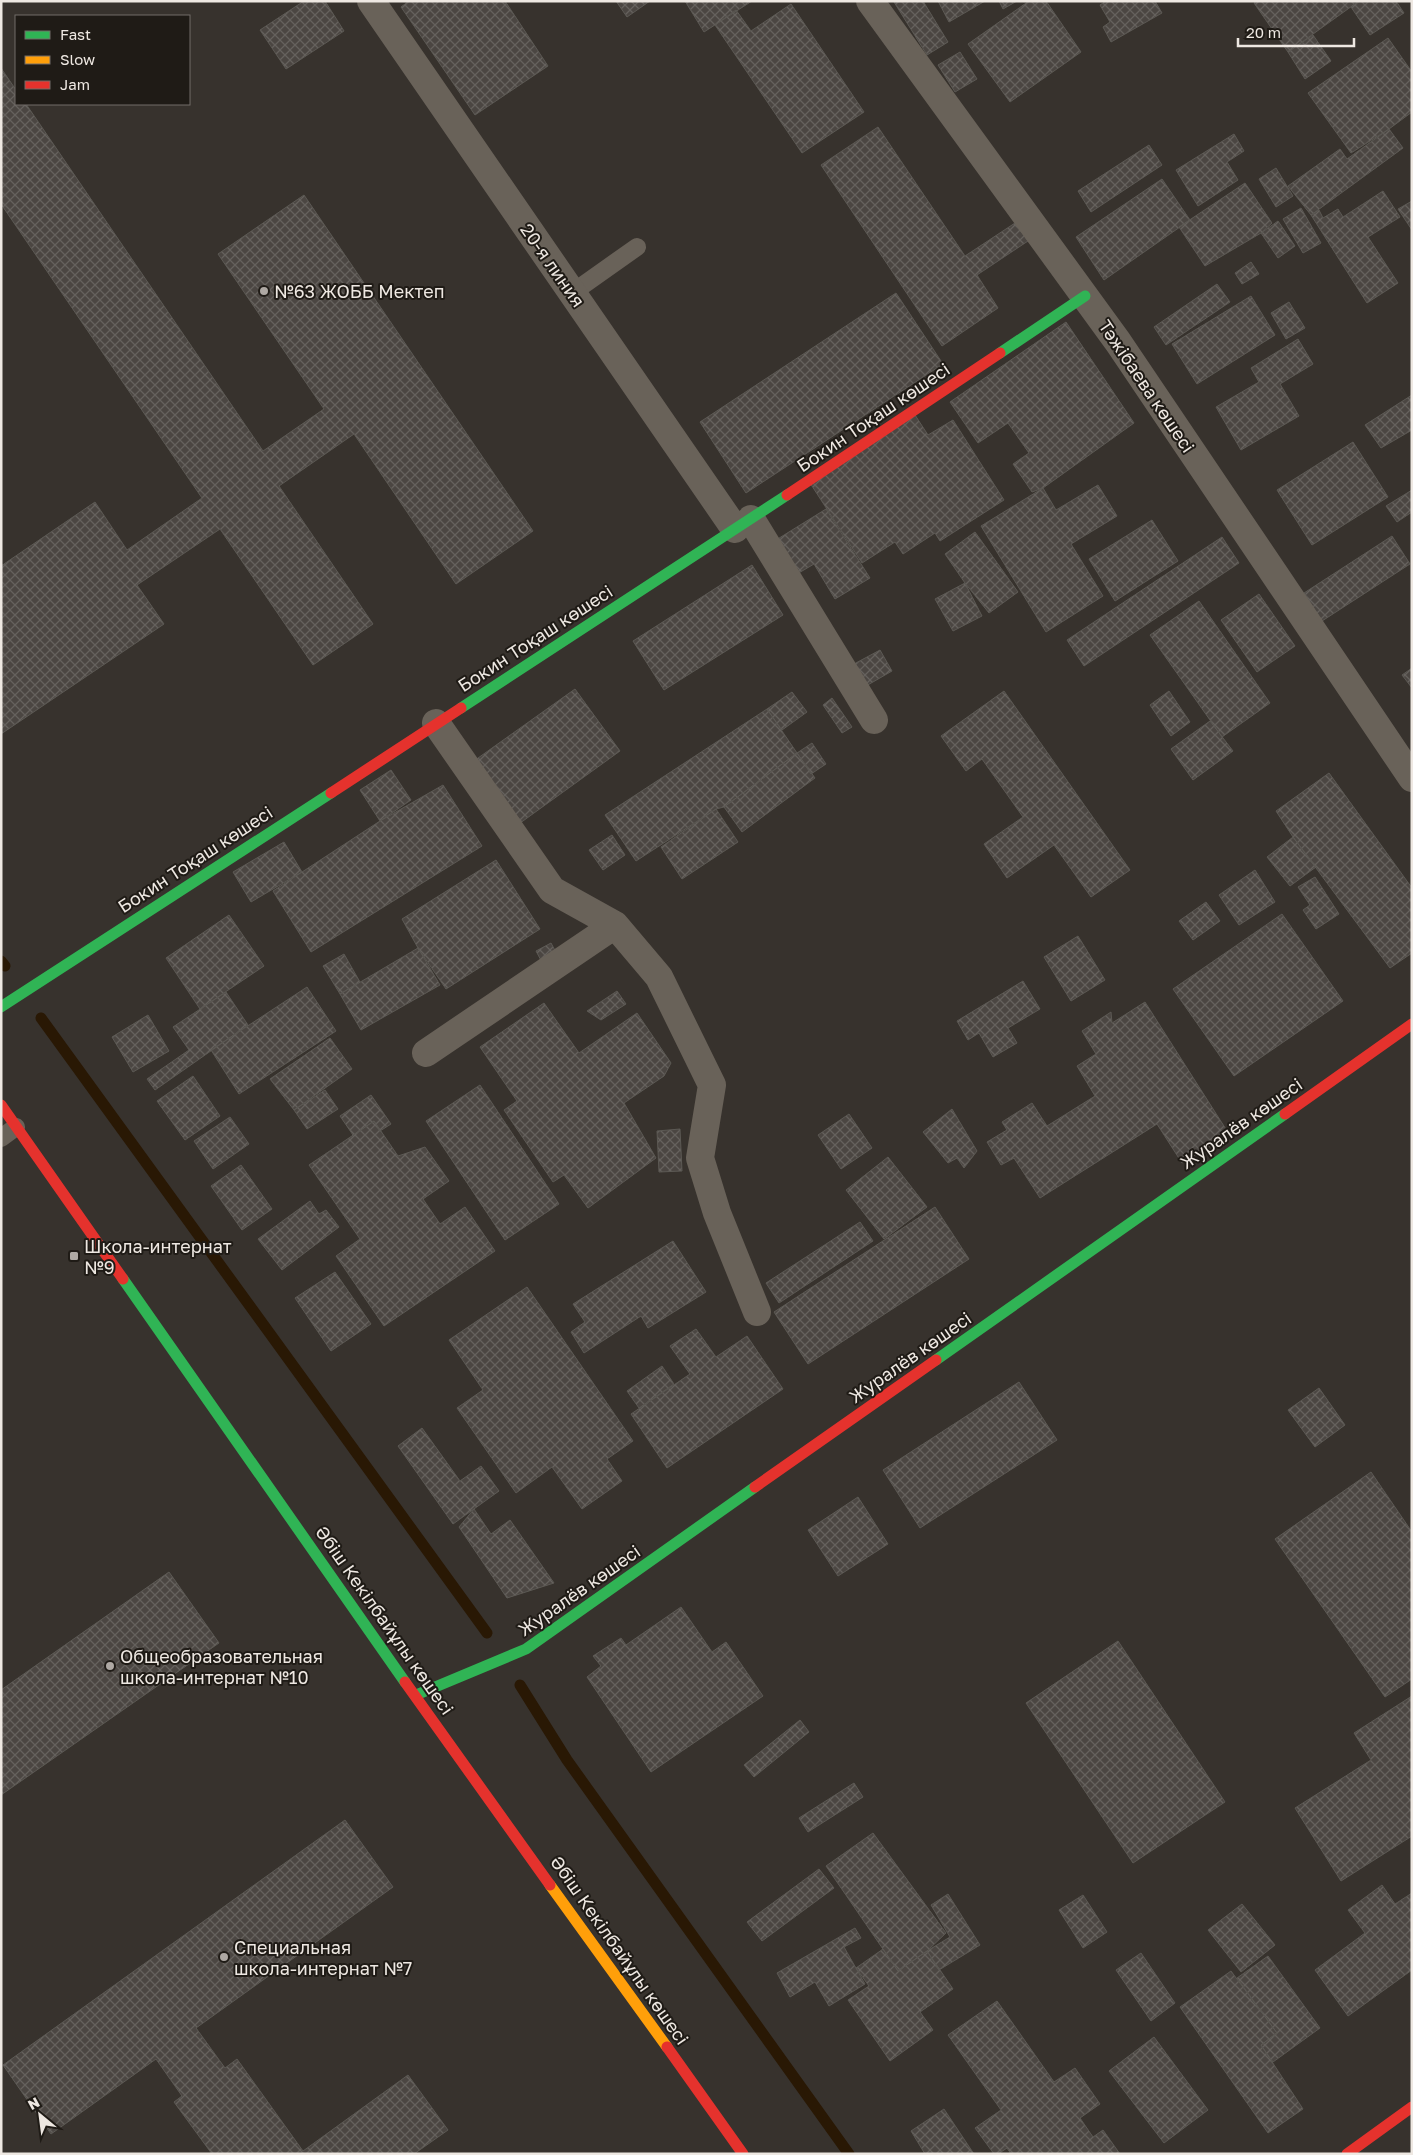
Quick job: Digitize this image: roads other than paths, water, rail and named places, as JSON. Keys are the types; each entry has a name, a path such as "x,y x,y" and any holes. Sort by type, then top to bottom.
{"street":[{"name":"20-я линия","path":"372,1 572,293 743,524 874,720"},
{"name":"Тәжібаева көшесі","path":"870,1 1129,358 1412,778"},
{"name":"Бокин Тоқаш көшесі","path":"1,1007 743,524 1085,296"},
{"path":"436,723 552,890 615,925 659,976 712,1085 700,1158 716,1214 757,1312"},
{"path":"426,1054 615,925"},
{"name":"Журалёв көшесі","path":"416,1694 526,1649 1412,1024"},
{"name":"Әбіш Кекілбайұлы көшесі","path":"1,1106 743,2154"},
{"path":"1347,2154 1412,2107"}],"lane":[{"path":"572,293 637,247"},
{"path":"1,1138 16,1127"}],"waterway":[{"path":"1,961 5,966"},
{"path":"41,1018 487,1633"},
{"path":"520,1685 567,1760 849,2154"}],"place":[{"name":"№63 ЖОББ Мектеп","path":"264,291"},
{"name":"Школа-интернат №9","path":"74,1256"},
{"name":"Общеобразовательная школа-интернат №10","path":"110,1666"},
{"name":"Специальная школа-интернат №7","path":"224,1957"}]}
